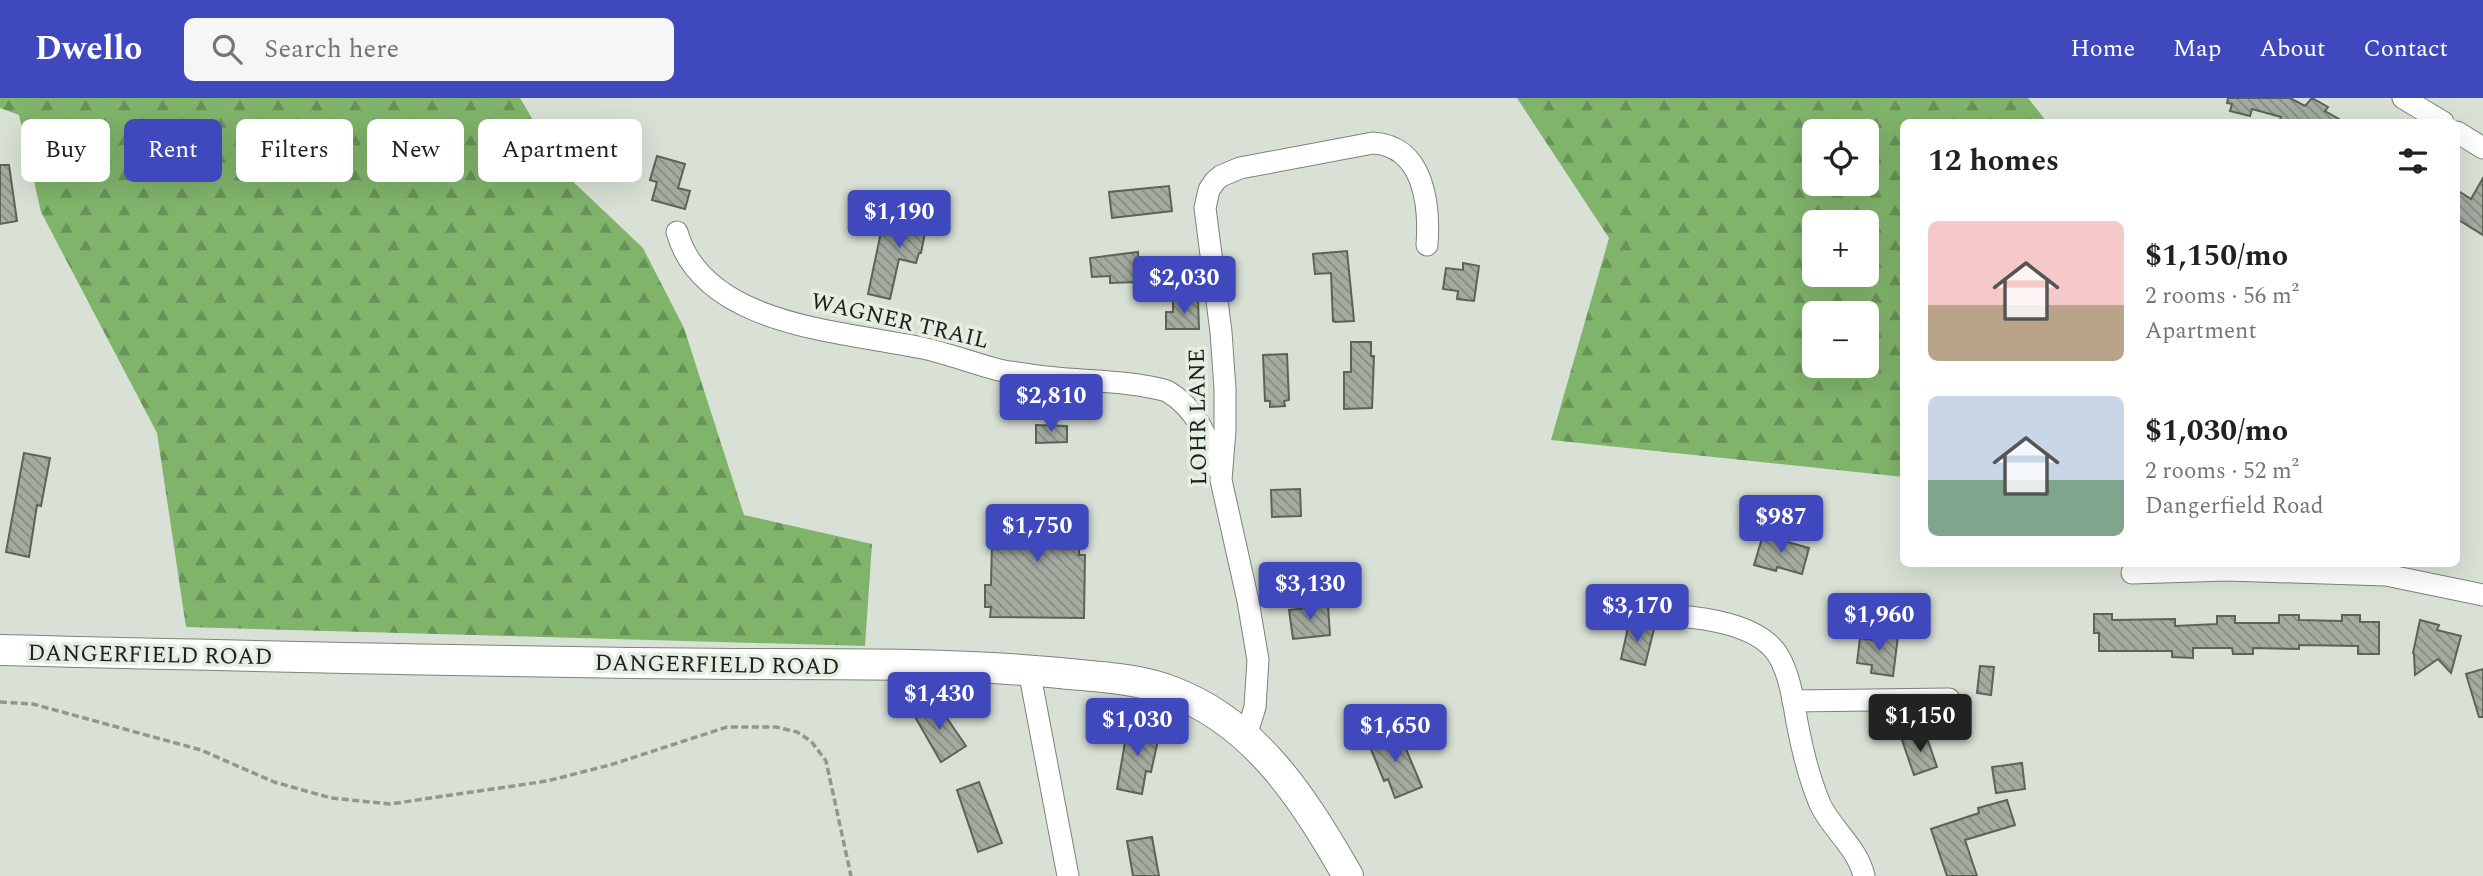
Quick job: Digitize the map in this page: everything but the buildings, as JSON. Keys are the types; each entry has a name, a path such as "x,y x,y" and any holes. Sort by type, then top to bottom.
{"street":[{"path":"2410,100 2438,119"},
{"path":"2460,134 2483,148"},
{"name":"LOHR LANE","path":"1246,736 1258,688 1258,660 1221,480 1225,389 1221,332 1205,208 1209,190 1221,176 1253,165 1373,143 1386,144 1396,148 1407,159 1423,189 1428,204 1427,245"},
{"name":"WAGNER TRAIL","path":"677,232 688,260 699,275 744,304 789,322 824,331 920,347 1000,370 1167,391 1177,397 1196,418 1209,443 1221,480"},
{"path":"2132,573 2227,567 2386,575 2483,595"},
{"path":"1650,615 1683,616 1723,623 1761,639 1778,655 1789,683 1802,746 1820,803 1858,859 1864,876"},
{"name":"DANGERFIELD ROAD","path":"0,650 431,660 962,665 1106,677 1153,685 1174,692 1204,707 1246,736 1288,781 1323,832 1348,876"},
{"path":"1029,670 1068,876"},
{"path":"1793,701 1949,699"}],"path":[{"path":"0,702 33,705 201,750 274,782 331,798 390,804 547,781 610,765 727,727 776,727 797,732 811,741 825,761 851,876"}],"green space":[{"path":"0,98 520,98 532,119 478,119 478,182 573,182 643,248 684,328 744,515 872,544 865,646 186,627 157,433 41,212 34,182 110,182 110,119 21,119 21,124 19,115 0,108"},
{"path":"1517,98 2028,98 2045,119 1900,119 1900,477 1551,440 1609,238"}]}
